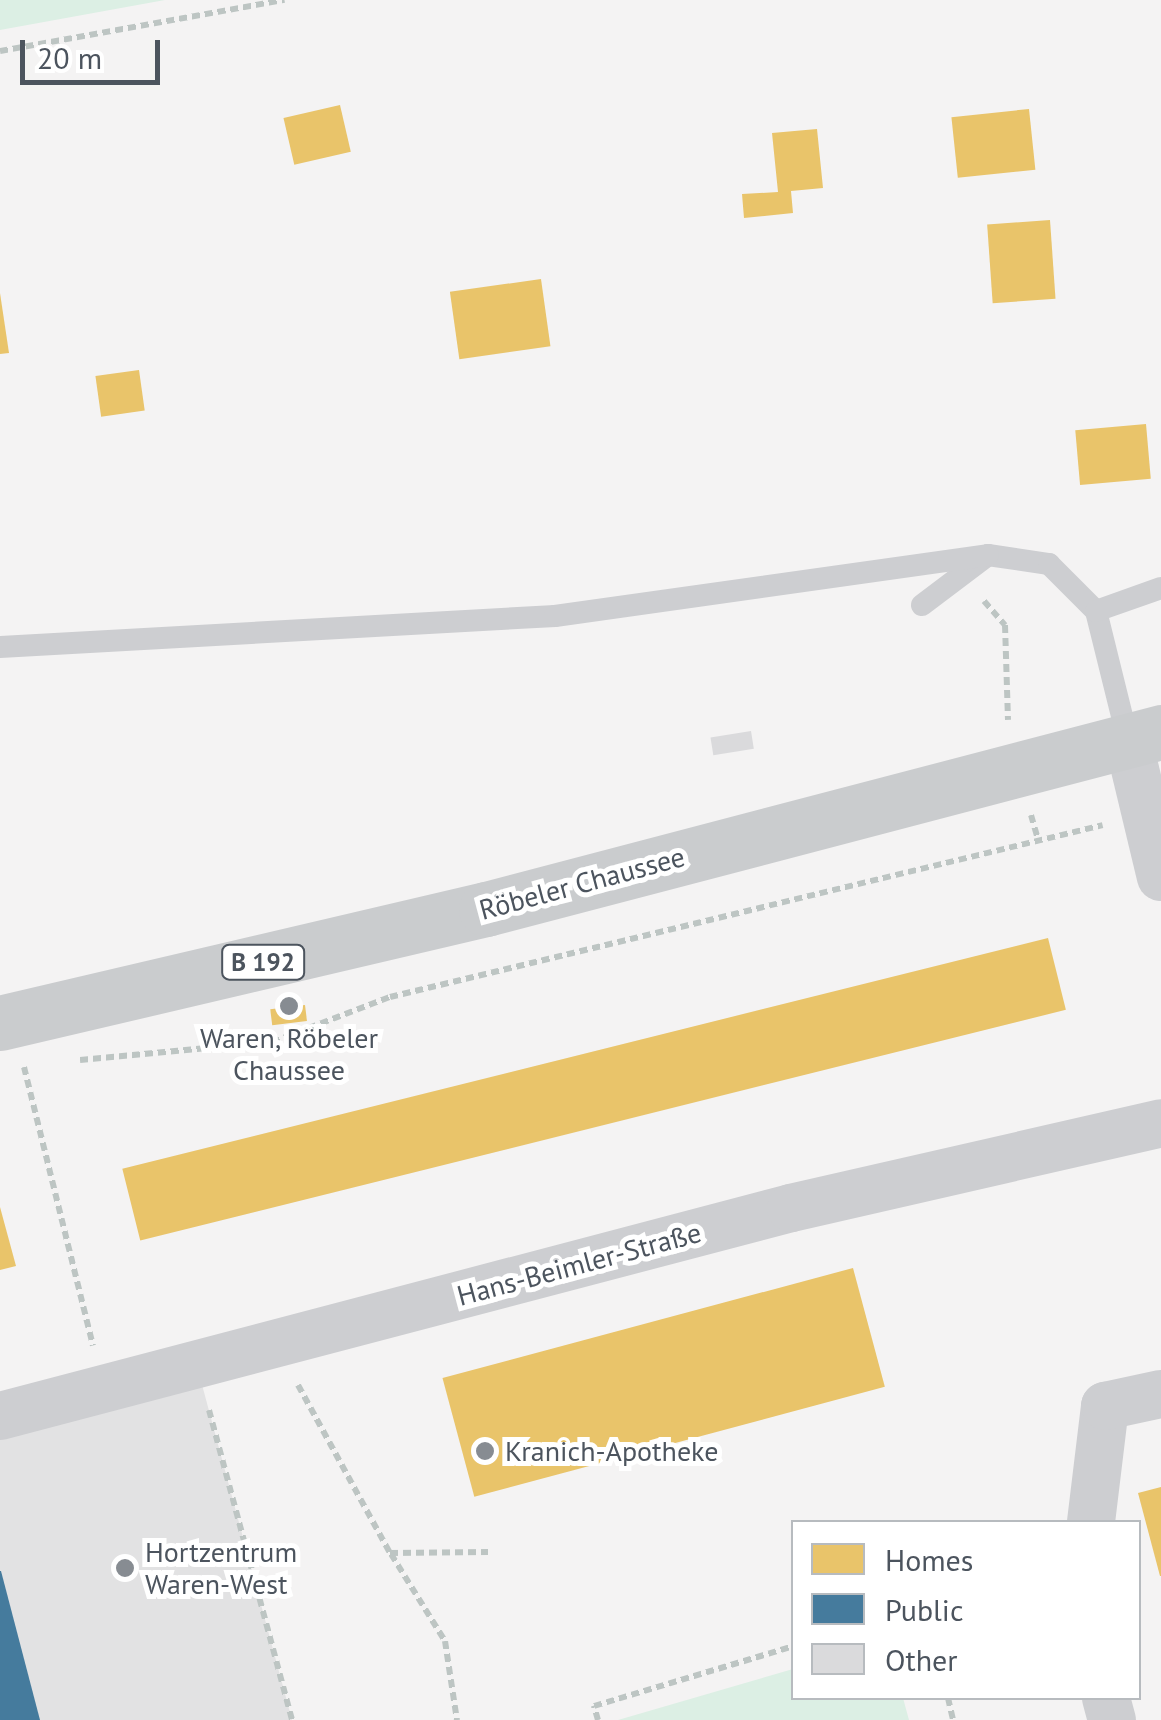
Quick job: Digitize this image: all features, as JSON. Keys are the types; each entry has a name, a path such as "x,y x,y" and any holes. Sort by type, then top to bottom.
{"main road":[{"name":"Röbeler Chaussee","path":"12,1052 486,909 1144,736"}],"street":[{"path":"1144,736 1146,812 1161,877"},
{"name":"Hans-Beimler-Straße","path":"0,1416 790,1208 1161,1123"},
{"path":"1091,1520 1105,1406 1161,1394"}],"lane":[{"path":"922,605 988,555"},
{"path":"0,647 554,616 988,555 1049,564 1096,611 1144,736"},
{"path":"1096,611 1161,588"}],"path":[{"path":"0,51 284,0"},
{"path":"958,577 1005,625 1018,769 1039,842"},
{"path":"60,1062 272,1042 390,997 1039,842 1146,812"},
{"path":"12,1052 42,1064"},
{"path":"12,1052 104,1390"},
{"path":"276,1344 390,1553 445,1641 457,1720"},
{"path":"197,1366 292,1720"},
{"path":"390,1553 488,1552"},
{"path":"598,1720 594,1706 791,1647"}],"shaded area":[{"name":"Hortzentrum Waren-West","path":"197,1366 292,1720 0,1720 0,1416"}],"green space":[{"path":"0,0 165,0 0,30"},
{"path":"791,1670 791,1700 904,1700 909,1720 618,1720"}],"building: Homes":[{"path":"340,105 351,152 294,165 283,118"},
{"path":"1029,109 1035,170 958,178 951,117"},
{"path":"817,129 823,188 791,191 793,213 744,218 742,194 778,192 772,133"},
{"path":"1050,220 1056,299 993,303 987,224"},
{"path":"541,279 550,346 459,359 450,292"},
{"path":"0,293 9,353 0,354"},
{"path":"139,370 145,411 101,417 95,376"},
{"path":"1146,424 1151,479 1080,485 1075,430"},
{"path":"1048,938 1066,1010 140,1241 122,1169"},
{"path":"305,1005 307,1021 272,1025 270,1009"},
{"path":"0,1207 16,1266 0,1270"},
{"path":"853,1268 885,1387 474,1497 442,1378"},
{"path":"1161,1487 1161,1576 1160,1576 1138,1493"}],"building: Public":[{"path":"1,1571 40,1720 0,1720"}],"building: Other":[{"path":"751,731 754,749 713,755 711,737"}],"place":[{"name":"Waren, Röbeler Chaussee","path":"289,1006"},
{"name":"Kranich-Apotheke","path":"485,1451"},
{"name":"Hortzentrum Waren-West","path":"125,1568"}]}
